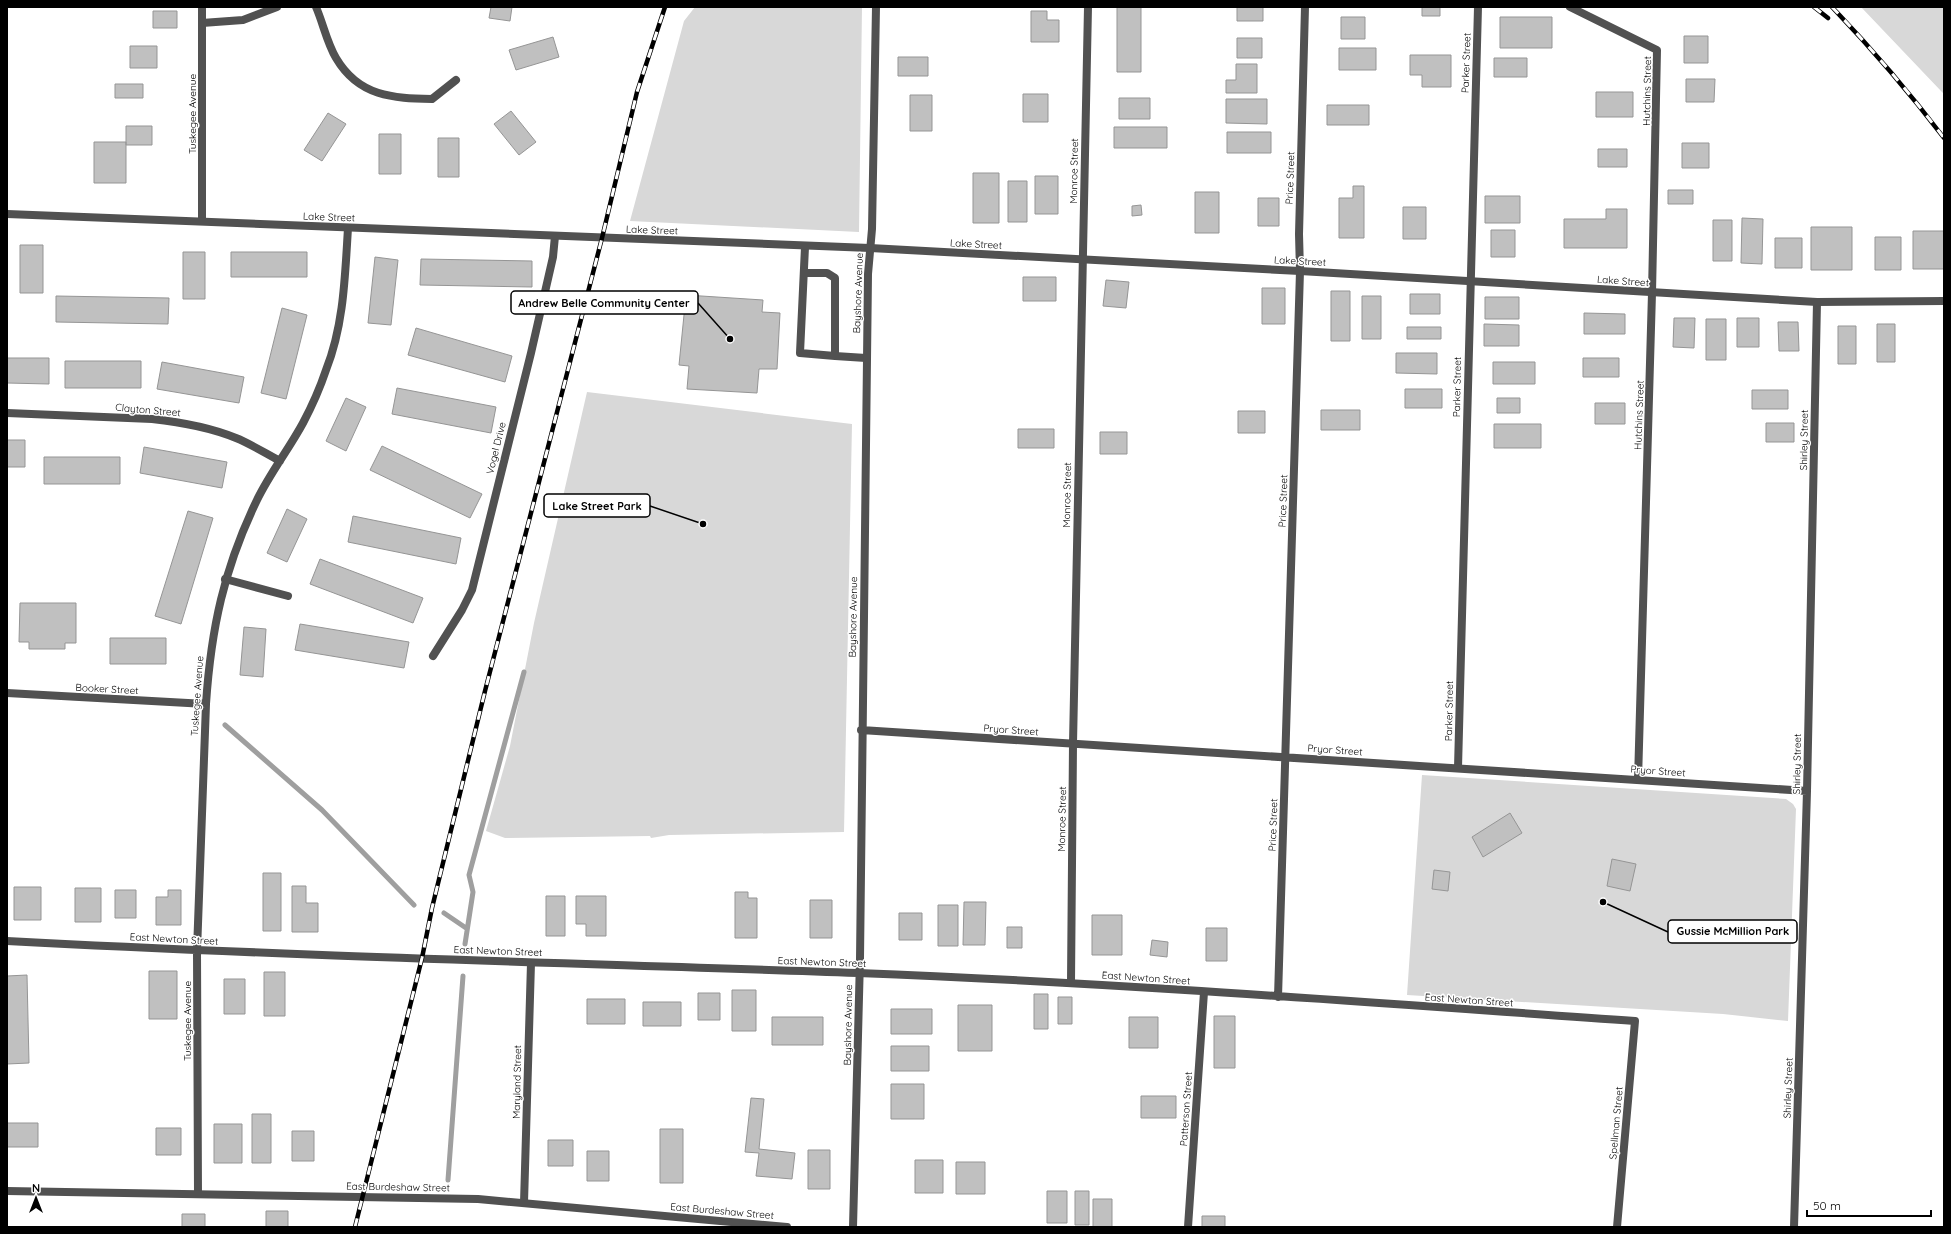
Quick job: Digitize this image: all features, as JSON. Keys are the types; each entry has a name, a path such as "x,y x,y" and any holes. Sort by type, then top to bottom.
{"street":[{"name":"Tuskegee Avenue","path":"202,7 202,222"},
{"path":"202,23 243,20 276,7"},
{"path":"316,7 336,58 348,74 361,85 375,93 397,98 432,99 456,80"},
{"name":"Bayshore Avenue","path":"853,1227 859,974 866,358 868,274 872,229 876,7"},
{"name":"Monroe Street","path":"1071,983 1073,744 1088,7"},
{"name":"Price Street","path":"1278,996 1300,271 1299,234 1305,7"},
{"name":"Parker Street","path":"1458,768 1478,7"},
{"name":"Hutchins Street","path":"1570,7 1657,50 1652,293 1638,780"},
{"name":"Lake Street","path":"7,214 805,247 870,248 1300,271 1817,302 1944,301"},
{"name":"Tuskegee Avenue","path":"198,1194 197,951 206,704 214,626 225,579 257,500 303,424 327,369 335,342 344,290 348,228"},
{"name":"Vogel Drive","path":"433,656 462,610 472,590 531,354 553,257 555,236"},
{"path":"805,247 800,354 866,358"},
{"path":"804,272 827,273 835,278 835,356"},
{"name":"Shirley Street","path":"1794,1227 1807,791 1817,302"},
{"name":"Clayton Street","path":"7,413 152,419 174,422 216,431 237,438 280,460"},
{"path":"225,579 288,596"},
{"name":"Booker Street","path":"7,693 206,704"},
{"name":"Pryor Street","path":"861,730 1807,791"},
{"name":"East Newton Street","path":"7,940 197,951 859,974 1071,983 1635,1021"},
{"name":"Maryland Street","path":"524,1203 531,963"},
{"name":"Patterson Street","path":"1188,1227 1204,992"},
{"name":"Spellman Street","path":"1617,1227 1635,1021"},
{"name":"East Burdeshaw Street","path":"7,1191 478,1199 787,1227"}],"shaded area":[{"path":"695,7 862,7 859,232 630,221 684,21"},
{"path":"1861,7 1944,7 1944,94 1941,91"},
{"path":"587,392 852,424 844,832 669,835 651,838 650,836 505,838 486,831 510,746 534,623"},
{"path":"1422,775 1786,799 1793,804 1796,809 1788,1021 1723,1014 1407,995"}],"building":[{"path":"491,7 512,7 510,21 489,18"},
{"path":"1117,7 1141,7 1141,72 1117,72"},
{"path":"1237,7 1263,7 1263,21 1237,21"},
{"path":"1422,7 1440,7 1440,16 1422,16"},
{"path":"153,11 177,11 177,28 153,28"},
{"path":"1031,11 1047,11 1047,20 1059,20 1059,42 1031,42"},
{"path":"1341,17 1365,17 1365,39 1341,39"},
{"path":"1500,17 1552,17 1552,48 1500,48"},
{"path":"1684,36 1708,36 1708,63 1684,63"},
{"path":"553,37 559,57 516,70 509,50"},
{"path":"1237,38 1262,38 1262,58 1237,58"},
{"path":"130,46 157,46 157,68 130,68"},
{"path":"1339,48 1376,48 1376,70 1339,70"},
{"path":"1410,55 1451,55 1451,87 1422,87 1422,75 1410,75"},
{"path":"898,57 928,57 928,76 898,76"},
{"path":"1494,58 1527,58 1527,77 1494,77"},
{"path":"1236,64 1257,64 1257,93 1226,93 1226,80 1236,80"},
{"path":"1686,79 1715,79 1714,102 1686,102"},
{"path":"115,84 143,84 143,98 115,98"},
{"path":"1596,92 1633,92 1633,117 1596,117"},
{"path":"1023,94 1048,94 1048,122 1023,122"},
{"path":"910,95 932,95 932,131 910,131"},
{"path":"1119,98 1150,98 1150,119 1119,119"},
{"path":"1226,99 1267,99 1267,124 1226,123"},
{"path":"1327,105 1369,105 1369,125 1327,125"},
{"path":"511,111 536,142 519,155 494,124"},
{"path":"328,113 346,124 322,161 304,150"},
{"path":"126,126 152,126 152,145 126,145"},
{"path":"1114,127 1167,127 1167,148 1114,148"},
{"path":"1227,132 1271,132 1271,153 1227,153"},
{"path":"379,134 401,134 401,174 379,174"},
{"path":"438,138 459,138 459,177 438,177"},
{"path":"94,142 126,142 126,183 94,183"},
{"path":"1682,143 1709,143 1709,168 1682,168"},
{"path":"1598,149 1627,149 1627,167 1598,167"},
{"path":"973,173 999,173 999,223 973,223"},
{"path":"1035,176 1058,176 1058,214 1035,214"},
{"path":"1008,181 1027,181 1027,222 1008,222"},
{"path":"1353,186 1364,186 1364,238 1339,238 1339,198 1353,198"},
{"path":"1668,190 1693,190 1693,204 1668,204"},
{"path":"1195,192 1219,192 1219,233 1195,233"},
{"path":"1485,196 1520,196 1520,223 1485,223"},
{"path":"1258,198 1279,198 1279,226 1258,226"},
{"path":"1141,205 1142,215 1132,216 1132,206"},
{"path":"1403,207 1426,207 1426,239 1403,239"},
{"path":"1606,209 1627,209 1627,248 1564,248 1564,219 1606,219"},
{"path":"1742,218 1763,219 1762,264 1741,263"},
{"path":"1713,220 1732,220 1732,261 1713,261"},
{"path":"1811,227 1852,227 1852,270 1811,270"},
{"path":"1491,230 1515,230 1515,257 1491,257"},
{"path":"1913,231 1944,231 1944,269 1913,269"},
{"path":"1875,237 1901,237 1901,270 1875,270"},
{"path":"1775,238 1802,238 1802,268 1775,268"},
{"path":"20,245 43,245 43,293 20,293"},
{"path":"183,252 205,252 205,299 183,299"},
{"path":"231,252 307,252 307,277 231,277"},
{"path":"375,257 398,260 391,325 368,323"},
{"path":"421,259 532,261 532,287 420,285"},
{"path":"1023,277 1056,277 1056,301 1023,301"},
{"path":"1106,280 1129,282 1126,308 1103,306"},
{"path":"1262,288 1285,288 1285,324 1262,324"},
{"path":"1331,291 1350,291 1350,341 1331,341"},
{"path":"1410,294 1440,294 1440,314 1410,314"},
{"path":"686,295 763,300 762,312 780,313 777,369 759,369 757,393 687,389 689,366 679,365"},
{"path":"56,296 169,298 168,324 56,322"},
{"path":"1362,296 1381,296 1381,339 1362,339"},
{"path":"1485,297 1519,297 1519,319 1485,319"},
{"path":"282,308 307,315 286,399 261,393"},
{"path":"1584,313 1625,314 1625,334 1584,334"},
{"path":"1674,318 1695,318 1694,348 1673,347"},
{"path":"1737,318 1759,318 1759,347 1737,347"},
{"path":"1706,319 1726,319 1726,360 1706,360"},
{"path":"1778,322 1798,322 1799,351 1779,351"},
{"path":"1484,324 1519,325 1519,346 1484,346"},
{"path":"1877,324 1895,324 1895,362 1877,362"},
{"path":"1838,326 1856,326 1856,364 1838,364"},
{"path":"1407,327 1441,327 1441,339 1407,339"},
{"path":"416,328 512,356 505,382 408,355"},
{"path":"1396,353 1437,353 1437,374 1396,373"},
{"path":"7,358 49,358 49,384 7,383"},
{"path":"1583,358 1619,358 1619,377 1583,377"},
{"path":"65,361 141,361 141,388 65,388"},
{"path":"162,362 244,377 239,403 157,389"},
{"path":"1493,362 1535,362 1535,384 1493,384"},
{"path":"397,388 496,407 491,433 392,414"},
{"path":"1405,389 1442,389 1442,408 1405,408"},
{"path":"1752,390 1788,390 1788,409 1752,409"},
{"path":"346,398 366,407 346,451 326,441"},
{"path":"1497,398 1520,398 1520,413 1497,413"},
{"path":"1595,403 1625,403 1625,424 1595,424"},
{"path":"1321,410 1360,410 1360,430 1321,430"},
{"path":"1238,411 1265,411 1265,433 1238,433"},
{"path":"1766,423 1794,423 1794,442 1766,442"},
{"path":"1494,424 1541,424 1541,448 1494,448"},
{"path":"1018,429 1054,429 1054,448 1018,448"},
{"path":"1100,432 1127,432 1127,454 1100,454"},
{"path":"7,440 25,440 25,467 7,467"},
{"path":"382,446 482,494 470,518 370,470"},
{"path":"144,447 227,462 222,488 140,473"},
{"path":"44,457 120,457 120,484 44,484"},
{"path":"287,509 307,519 287,562 267,553"},
{"path":"188,511 213,518 181,624 155,616"},
{"path":"353,516 461,538 456,564 348,542"},
{"path":"320,559 423,598 413,623 310,584"},
{"path":"20,603 76,603 76,643 65,643 65,649 29,649 29,642 19,642"},
{"path":"300,624 409,642 404,668 295,650"},
{"path":"244,627 266,629 263,677 240,675"},
{"path":"110,638 166,638 166,664 110,664"},
{"path":"1510,813 1522,833 1483,857 1472,837"},
{"path":"1612,859 1636,864 1630,891 1607,886"},
{"path":"1434,870 1450,872 1448,891 1432,889"},
{"path":"263,873 281,873 281,931 263,931"},
{"path":"292,886 306,886 306,903 318,903 318,932 292,932"},
{"path":"14,887 41,887 41,920 14,920"},
{"path":"75,888 101,888 101,922 75,922"},
{"path":"115,890 136,890 136,918 115,918"},
{"path":"168,890 181,890 181,925 156,925 156,897 168,897"},
{"path":"735,892 748,892 748,898 757,898 757,938 735,938"},
{"path":"546,896 565,896 565,936 546,936"},
{"path":"576,896 606,896 606,936 586,936 586,924 576,924"},
{"path":"810,900 832,900 832,938 810,938"},
{"path":"964,902 986,902 985,945 963,945"},
{"path":"938,905 958,905 958,946 938,946"},
{"path":"899,913 922,913 922,940 899,940"},
{"path":"1092,915 1122,915 1122,955 1092,955"},
{"path":"1007,927 1022,927 1022,948 1007,948"},
{"path":"1206,928 1227,928 1227,961 1206,961"},
{"path":"1152,940 1168,942 1167,957 1150,955"},
{"path":"149,971 177,971 177,1019 149,1019"},
{"path":"264,972 285,972 285,1016 264,1016"},
{"path":"27,975 29,1063 7,1064 7,976"},
{"path":"224,979 245,979 245,1014 224,1014"},
{"path":"732,990 756,990 756,1031 732,1031"},
{"path":"698,993 720,993 720,1020 698,1020"},
{"path":"1034,994 1048,994 1048,1029 1034,1029"},
{"path":"1058,997 1072,997 1072,1024 1058,1024"},
{"path":"587,999 625,999 625,1024 587,1024"},
{"path":"643,1002 681,1002 681,1026 643,1026"},
{"path":"958,1005 992,1005 992,1051 958,1051"},
{"path":"891,1009 932,1009 932,1034 891,1034"},
{"path":"1214,1016 1235,1016 1235,1068 1214,1068"},
{"path":"772,1017 823,1017 823,1045 772,1045"},
{"path":"1129,1017 1158,1017 1158,1048 1129,1048"},
{"path":"891,1046 929,1046 929,1071 891,1071"},
{"path":"891,1084 924,1084 924,1119 891,1119"},
{"path":"1141,1096 1176,1096 1176,1118 1141,1118"},
{"path":"751,1098 764,1099 759,1149 795,1153 792,1179 756,1176 759,1153 745,1152"},
{"path":"252,1114 271,1114 271,1163 252,1163"},
{"path":"7,1123 38,1123 38,1147 7,1147"},
{"path":"214,1124 242,1124 242,1163 214,1163"},
{"path":"156,1128 181,1128 181,1155 156,1155"},
{"path":"660,1129 683,1129 683,1183 660,1183"},
{"path":"292,1131 314,1131 314,1161 292,1161"},
{"path":"548,1140 573,1140 573,1166 548,1166"},
{"path":"808,1150 830,1150 830,1189 808,1189"},
{"path":"587,1151 609,1151 609,1181 587,1181"},
{"path":"915,1160 943,1160 943,1193 915,1193"},
{"path":"956,1162 985,1162 985,1194 956,1194"},
{"path":"1047,1191 1067,1191 1067,1223 1047,1223"},
{"path":"1075,1191 1089,1191 1089,1225 1075,1225"},
{"path":"1093,1199 1112,1199 1112,1227 1093,1227"},
{"path":"266,1211 288,1211 288,1227 266,1227"},
{"path":"182,1214 205,1214 205,1227 182,1227"},
{"path":"1202,1216 1225,1216 1225,1227 1202,1227"}],"waterway":[{"path":"465,944 473,892 469,875 524,672"},
{"path":"225,725 322,810 414,905"},
{"path":"444,913 466,928"},
{"path":"448,1180 463,976"}],"railway":[{"path":"355,1227 422,958 432,908 485,691 602,238 637,92 665,7"},
{"path":"1814,7 1828,18"},
{"path":"1832,7 1890,71 1944,138"}],"place":[{"name":"Andrew Belle Community Center","path":"730,339"},
{"name":"Lake Street Park","path":"703,524"},
{"name":"Gussie McMillion Park","path":"1603,902"}]}
